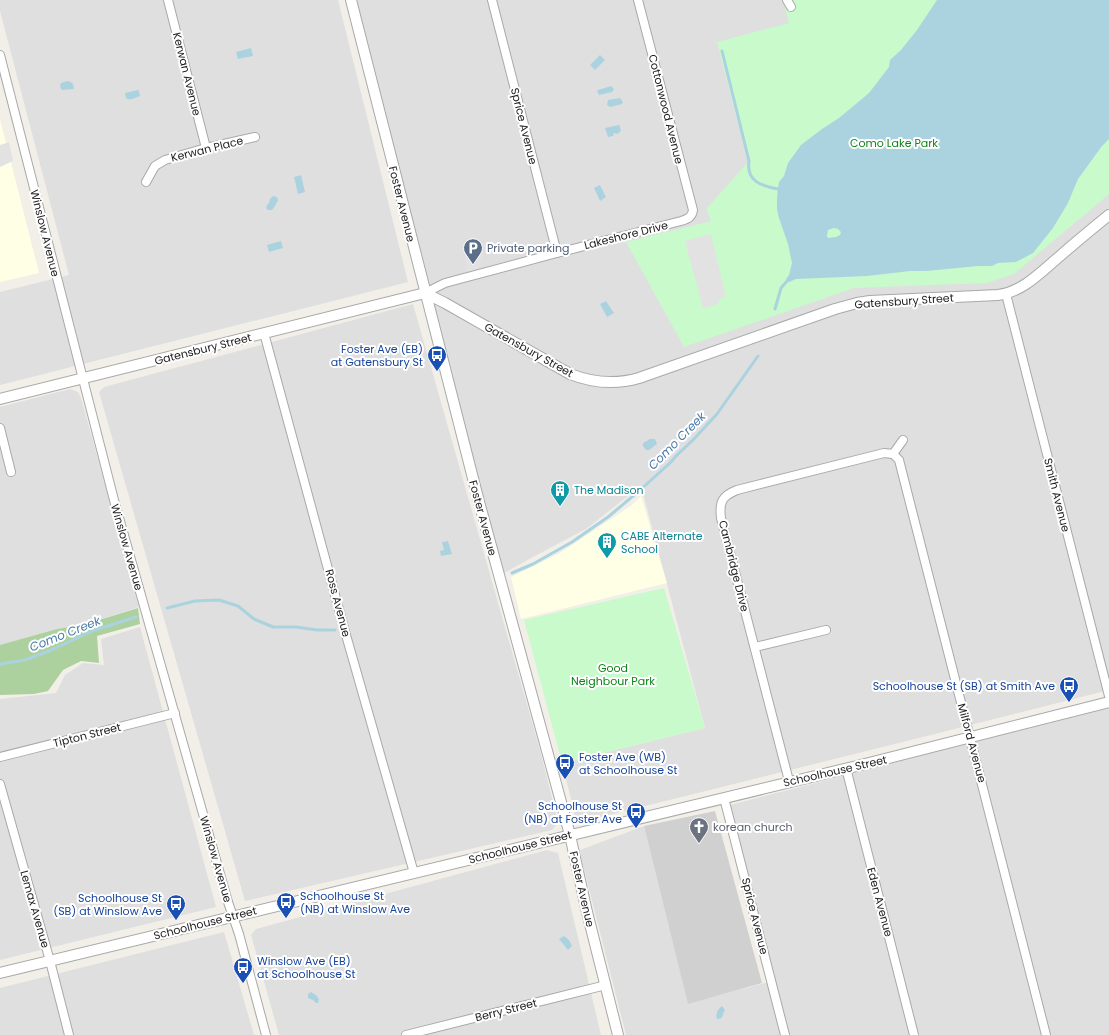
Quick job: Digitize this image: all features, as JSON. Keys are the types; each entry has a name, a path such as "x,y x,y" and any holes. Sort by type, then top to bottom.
{"street":[{"name":"Kerwan Avenue","path":"168,0 206,148"},
{"name":"Foster Avenue","path":"351,0 478,498 570,835 587,912 618,1035"},
{"name":"Sprice Avenue","path":"492,0 557,253"},
{"name":"Cottonwood Avenue","path":"638,0 693,210 690,218"},
{"path":"787,0 792,7"},
{"name":"Winslow Avenue","path":"0,56 114,500 232,917 239,934 266,1035"},
{"name":"Kerwan Place","path":"146,182 155,166 164,160 206,148 255,137"},
{"name":"Gatensbury Street","path":"0,399 425,293 570,374 594,382 613,383 627,381 834,309 877,301 1006,294 1034,278 1109,215"},
{"name":"Lakeshore Drive","path":"425,293 445,283 690,218"},
{"name":"Smith Avenue","path":"1006,294 1109,696"},
{"name":"Ross Avenue","path":"264,333 344,628 414,873"},
{"path":"0,428 11,472"},
{"path":"893,454 903,440"},
{"name":"Cambridge Drive","path":"789,781 721,518 721,502 732,492 737,490 884,453 893,454"},
{"name":"Milford Avenue","path":"893,454 899,460 1046,1035"},
{"path":"755,647 826,630"},
{"name":"Schoolhouse Street","path":"0,973 970,738 1109,702"},
{"name":"Tipton Street","path":"0,757 174,713"},
{"name":"Eden Avenue","path":"846,768 914,1035"},
{"name":"Lemax Avenue","path":"0,784 50,960 69,1035"},
{"name":"Sprice Avenue","path":"724,798 785,1035"},
{"name":"Berry Street","path":"406,1035 606,985"}],"shaded area":[{"path":"0,0 338,0 408,282 0,385 0,292 69,275 0,11"},
{"path":"354,0 1109,0 1109,690 581,822 576,819 562,763 705,728 641,486 586,529 501,575"},
{"path":"0,119 39,273 0,282"},
{"path":"9,142 13,161 0,167 0,145"},
{"path":"711,234 726,297 721,298 716,305 703,308 685,241"},
{"name":"Private parking","path":"481,251 482,257 476,274 468,277 465,255"},
{"path":"413,304 540,750 557,818 556,825 552,830 245,901 99,392 104,387"},
{"path":"70,389 78,392 81,398 139,607 86,624 57,629 0,646 0,407"},
{"path":"641,496 667,583 521,619 511,577 560,553 632,505"},
{"path":"140,627 216,907 0,960 0,699 56,693 65,675 83,663 104,665 101,639"},
{"path":"1109,707 1109,1035 626,1035 580,850 644,826 688,1003 773,981 730,805"},
{"path":"715,811 762,983 688,1004 644,826"},
{"path":"547,850 558,853 601,1035 279,1035 251,935 256,929"},
{"path":"224,932 254,1035 0,1035 0,988"}],"green space":[{"name":"Como Lake Park","path":"783,0 1109,0 1109,194 1014,274 987,283 854,288 684,347 626,242 711,221 706,208 748,162 717,42 789,23"},
{"name":"Good Neighbour Park","path":"664,588 705,728 562,763 524,620"},
{"path":"138,608 140,624 97,636 99,663 81,661 63,670 48,691 34,694 0,695 0,645 57,629 86,624"}],"water":[{"name":"Como Lake Park","path":"937,0 1109,0 1109,139 1102,146 1078,179 1068,203 1053,228 1033,253 1016,262 998,263 992,266 910,271 867,276 796,279 789,282 786,279 789,275 792,263 788,244 777,209 779,182 784,176 788,163 801,145 839,118 869,93 889,67 890,60 901,50 917,30","holes":["834,228 841,232 840,235 828,238 828,230"]},
{"path":"251,48 253,56 238,59 236,52"},
{"path":"600,55 605,60 595,70 590,65"},
{"path":"67,81 73,84 74,89 61,89 61,83"},
{"path":"611,86 614,89 612,92 599,95 598,90"},
{"path":"138,90 140,96 130,99 126,98 125,93"},
{"path":"620,98 623,102 622,104 610,107 607,105 608,100"},
{"path":"619,125 621,130 620,132 617,134 614,133 613,136 608,137 605,128"},
{"path":"301,175 305,192 298,194 294,177"},
{"path":"600,185 606,197 600,201 594,188"},
{"path":"273,196 277,197 278,200 272,210 268,210 266,208 267,205"},
{"path":"281,241 283,248 269,252 267,245"},
{"path":"606,301 614,313 607,317 600,304"},
{"path":"650,439 655,439 657,444 649,450 646,450 643,443"},
{"path":"448,541 452,554 441,556 440,551 444,550 442,542"},
{"path":"564,936 569,940 572,946 568,950 559,939"},
{"path":"311,992 317,996 319,1000 318,1003 308,998 308,994"},
{"path":"722,1006 725,1010 722,1017 717,1019 717,1012"}],"waterway":[{"path":"722,51 752,178 761,184 778,189"},
{"name":"Como Creek","path":"775,309 781,288 788,280"},
{"name":"Como Creek","path":"512,573 533,564 572,542 608,517 639,491 670,463 717,414 758,356"},
{"name":"Como Creek","path":"167,608 195,601 219,600 238,606 254,619 273,627 335,630"},
{"name":"Como Creek","path":"0,664 25,660 49,651 92,631 136,617"}],"place":[{"name":"Private parking","path":"473,265"},
{"name":"Foster Ave (EB) at Gatensbury St","path":"437,372"},
{"name":"The Madison","path":"560,507"},
{"name":"CABE Alternate School","path":"607,559"},
{"name":"Schoolhouse St (SB) at Smith Ave","path":"1069,703"},
{"name":"Foster Ave (WB) at Schoolhouse St","path":"565,780"},
{"name":"Schoolhouse St (NB) at Foster Ave","path":"636,829"},
{"name":"korean church","path":"699,844"},
{"name":"Schoolhouse St (NB) at Winslow Ave","path":"286,919"},
{"name":"Schoolhouse St (SB) at Winslow Ave","path":"176,921"},
{"name":"Winslow Ave (EB) at Schoolhouse St","path":"243,984"}]}
